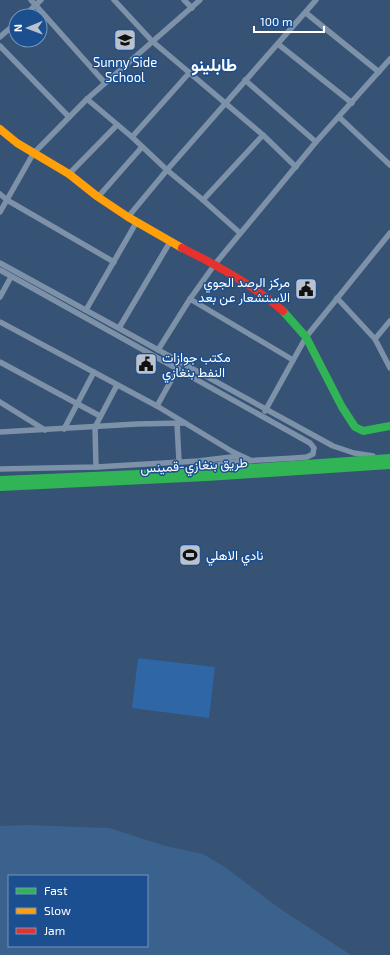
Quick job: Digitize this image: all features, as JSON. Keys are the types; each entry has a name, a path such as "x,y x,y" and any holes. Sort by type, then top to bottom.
{"main road":[{"path":"0,129 33,154 69,174 98,197 136,223 170,242 215,264 239,279 282,310 306,337 342,407 355,427 363,431 390,426"},
{"path":"0,480 194,471 387,458"},
{"name":"طريق بنغازي-قمينس","path":"0,487 207,477 390,465"}],"street":[{"path":"32,0 105,83"},
{"path":"33,8 41,0"},
{"path":"114,0 152,42 190,72 263,135 296,167"},
{"path":"184,0 192,8"},
{"path":"0,212 33,154 87,99 200,0"},
{"path":"128,217 167,170 316,0"},
{"path":"306,13 379,72"},
{"path":"0,37 8,30"},
{"path":"278,44 352,103"},
{"path":"0,46 69,117"},
{"path":"158,350 190,299 215,264 316,142 390,59"},
{"path":"132,137 190,72"},
{"path":"245,80 316,142"},
{"path":"87,99 240,233"},
{"path":"338,117 390,165"},
{"path":"69,174 117,125"},
{"path":"204,200 263,135"},
{"path":"98,197 142,146"},
{"path":"0,194 7,200 114,262"},
{"path":"86,310 136,223"},
{"path":"262,415 306,337 390,233"},
{"path":"119,328 170,242"},
{"path":"0,263 333,446 354,453 387,458"},
{"path":"0,270 262,415 310,443 314,448 314,452 311,456 307,457 250,460 215,465 194,471"},
{"path":"0,296 11,277"},
{"path":"58,302 62,297"},
{"path":"337,298 375,339 390,368"},
{"path":"190,299 294,360"},
{"path":"70,309 70,306 73,303"},
{"path":"375,339 390,321"},
{"path":"0,322 157,406 240,456 250,460"},
{"path":"0,362 100,416"},
{"path":"157,406 178,368"},
{"path":"64,429 94,372"},
{"path":"96,467 95,427 117,385"},
{"path":"0,402 45,430"},
{"path":"177,423 178,462"},
{"path":"0,432 185,423"},
{"path":"0,469 96,467 233,458 240,456"}],"shaded area":[{"path":"138,658 215,667 209,718 132,708"},
{"path":"27,825 109,828 166,846 203,854 225,867 279,908 351,955 0,955 0,826"}],"traffic: fast":[{"path":"283,311 306,337 342,407 355,427 363,431 390,426"},
{"path":"0,480 207,471 390,458"},
{"path":"0,487 207,477 390,465"}],"traffic: slow":[{"path":"0,129 17,143 69,174 98,197 128,217 182,248"}],"traffic: jam":[{"path":"182,248 234,276 283,311"}],"place":[{"name":"Sunny Side School","path":"125,40"},
{"name":"مركز الرصد الجوي الاستشعار عن بعد","path":"306,289"},
{"name":"مكتب جوازات النفط بنغازي","path":"146,364"},
{"name":"نادي الاهلي","path":"190,555"}],"district":[{"name":"طابلينو","path":"214,64"}]}
